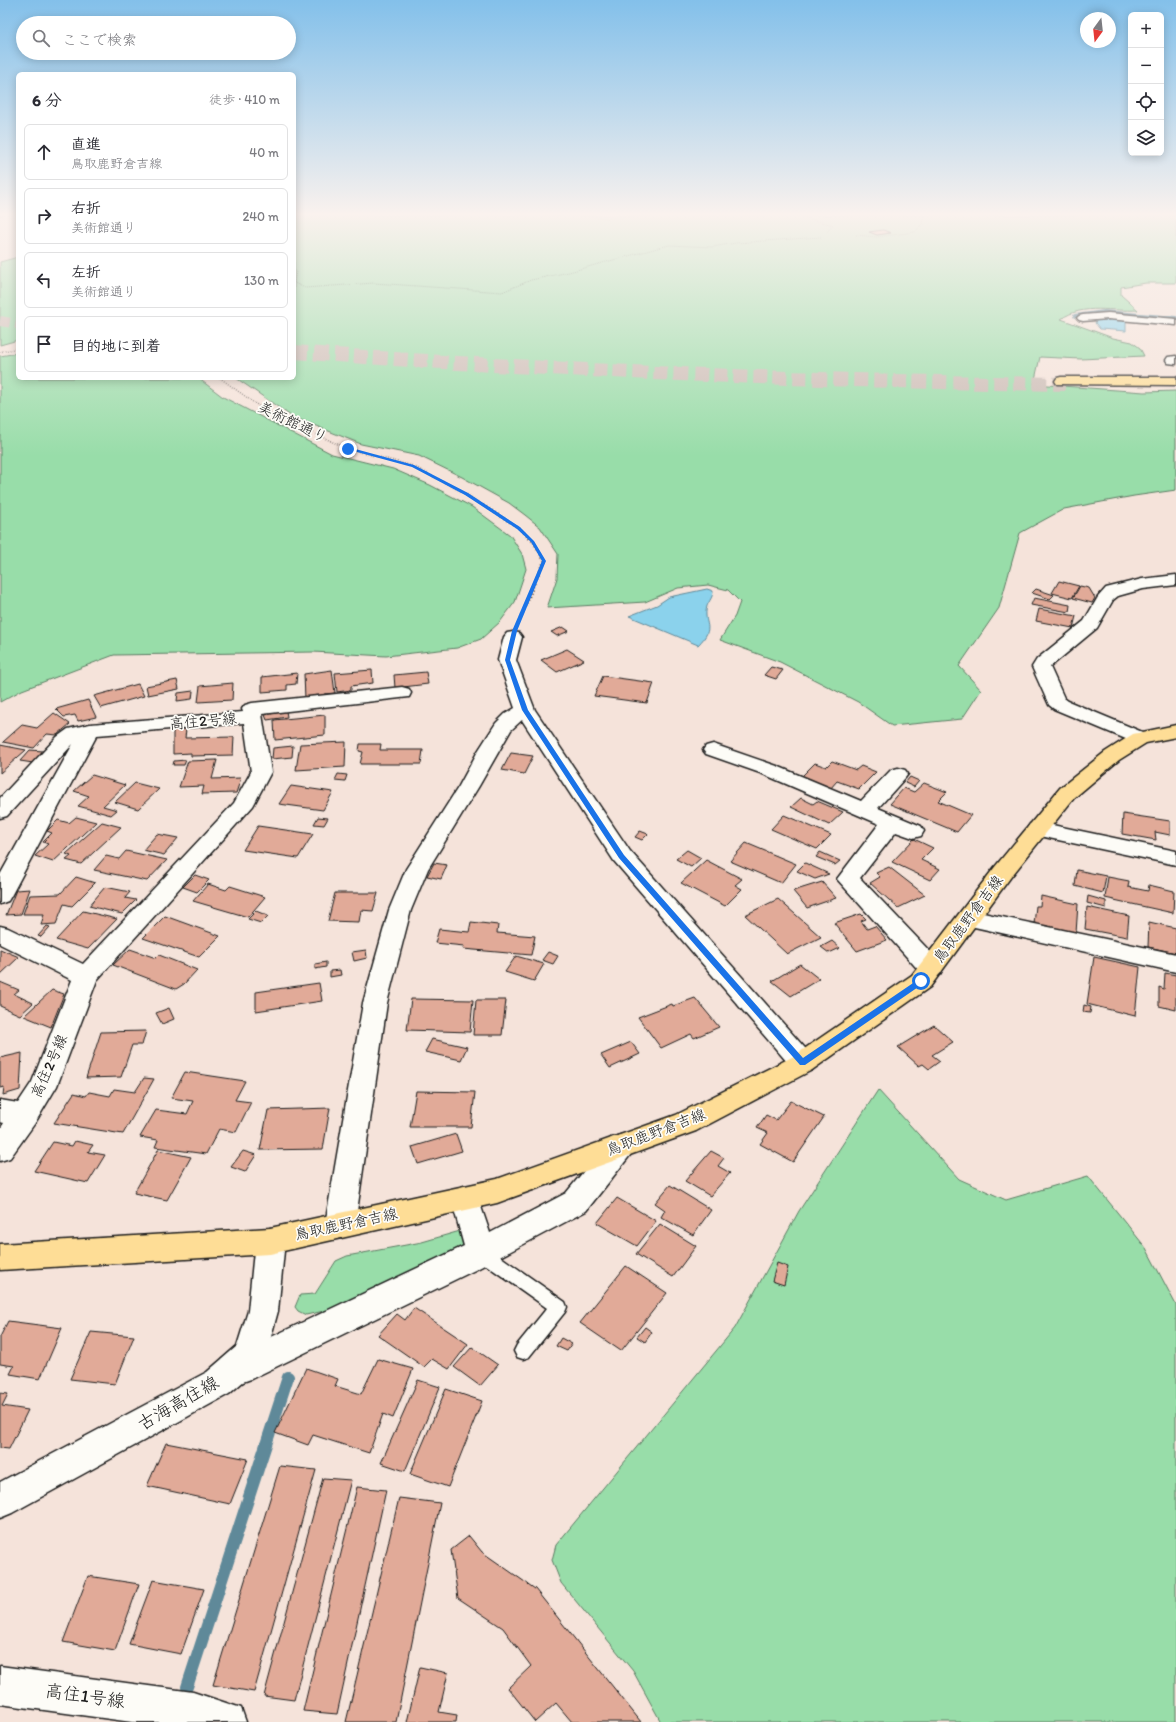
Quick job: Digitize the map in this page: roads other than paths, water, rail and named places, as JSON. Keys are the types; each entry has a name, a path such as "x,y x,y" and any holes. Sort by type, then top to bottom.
{"main road":[{"path":"1176,382 1063,383 1176,385"},
{"name":"鳥取鹿野倉吉線","path":"0,1257 270,1241 497,1191 686,1123 802,1063 921,981 1038,829 1068,793 1112,756 1140,738 1176,731"}],"street":[{"path":"1083,318 1108,316 1176,322"},
{"path":"1140,738 1061,705 1056,701 1041,667 1043,663 1091,624 1106,597 1112,592 1142,584 1176,580"},
{"path":"513,637 507,660 525,710 622,856 802,1063"},
{"path":"253,717 252,709 402,693"},
{"path":"340,1225 375,1003 400,910 417,869 469,786 503,727 512,718 525,710"},
{"name":"高住2号線","path":"0,811 64,741 75,733 90,730 253,717 261,772 243,806 86,976 44,1086 13,1113 0,1150"},
{"path":"0,896 90,730"},
{"path":"713,750 770,770 913,831"},
{"path":"864,810 898,774"},
{"path":"892,822 848,879 931,968"},
{"path":"1038,829 1176,858"},
{"path":"969,918 1176,963"},
{"path":"0,934 86,976"},
{"path":"228,1373 481,1252 576,1202 621,1146"},
{"path":"465,1198 481,1252"},
{"name":"古海高住線","path":"0,1501 218,1383 250,1355 263,1311 270,1241"},
{"name":"高住1号線","path":"0,1685 203,1718"}],"lane":[{"path":"481,1252 559,1307 523,1352"}],"water":[{"path":"1097,319 1126,320 1126,331 1100,329 1095,323"},
{"path":"707,589 713,591 706,612 708,629 704,639 698,645 629,616 657,605 669,597"}],"waterway":[{"path":"1075,316 1104,312 1176,318"},
{"path":"187,1687 288,1377"}],"tunnel":[{"path":"0,321 16,324"},
{"path":"296,352 487,365 776,378 1065,384"}]}
